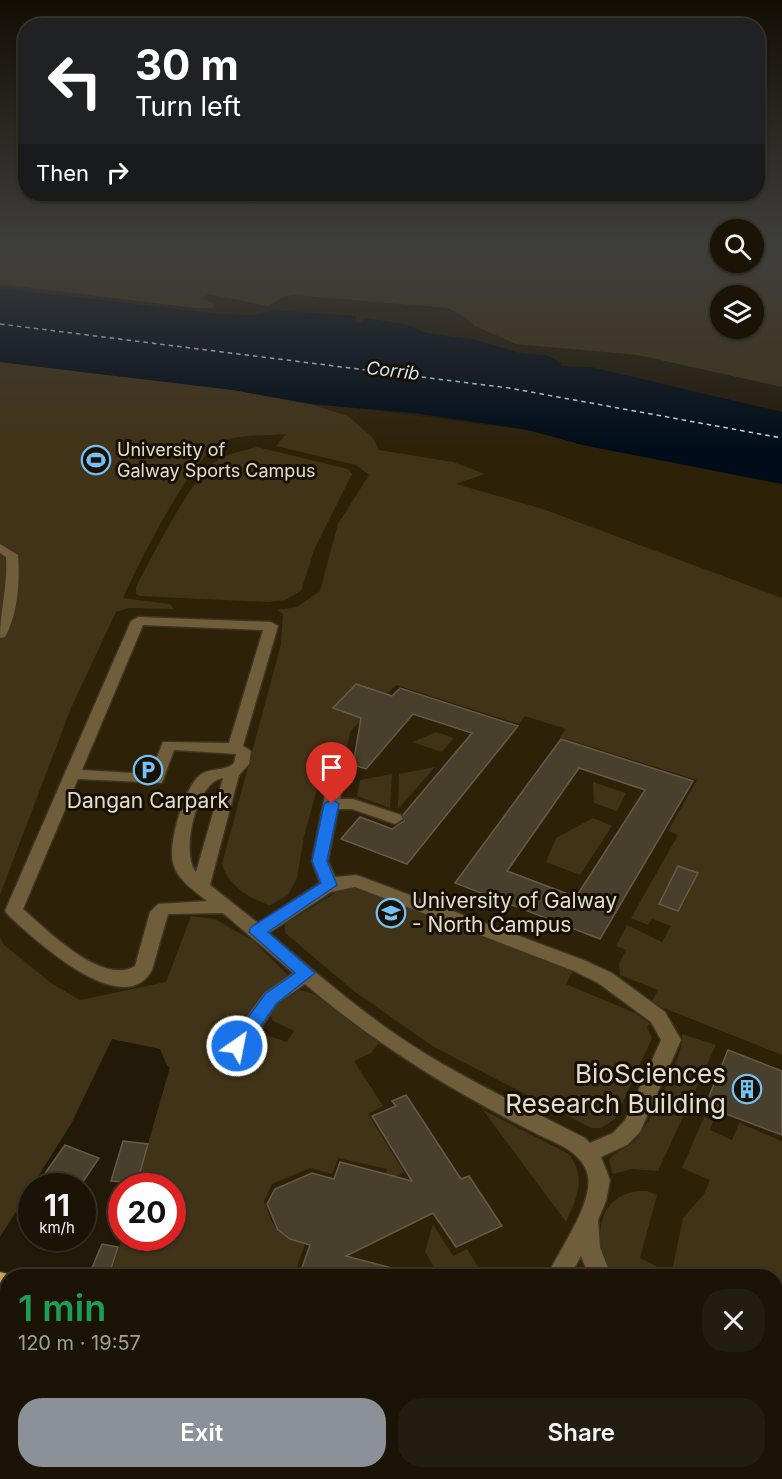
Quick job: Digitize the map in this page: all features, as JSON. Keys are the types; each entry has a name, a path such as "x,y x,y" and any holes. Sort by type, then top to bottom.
{"street":[{"path":"0,548 12,555 13,564 8,604 0,634"},
{"path":"227,907 165,908 159,912 146,963 136,977 112,979 90,970 14,911 138,621 271,626 235,748"},
{"path":"71,774 156,778 168,746 235,748 243,752 241,767 232,773 207,777 199,784 180,841 181,863 188,876 368,1023 444,1076 578,1144 588,1154 594,1162 599,1180 598,1190 561,1269"},
{"path":"201,887 211,843 232,773"},
{"path":"329,885 320,861 335,784"},
{"path":"332,804 353,804 395,819"},
{"path":"257,932 329,885 363,882 596,973 662,1021 671,1040 633,1126 620,1139 588,1154"},
{"path":"237,1046 271,998 307,973"},
{"path":"587,1217 589,1247 597,1269"}],"shaded area":[{"path":"456,312 710,312 710,339 764,339 764,312 782,312 782,387 638,355 516,344 475,326"},
{"name":"University of Galway - North Campus","path":"0,362 528,430 583,445 782,484 782,1269 127,1269 124,1251 186,1251 186,1173 140,1173 175,1051 92,1017 0,951"},
{"path":"0,362 233,390 310,404 348,416 373,438 379,450 453,462 485,474 456,484 543,509 782,598 782,1055 651,1003 658,990 620,975 619,964 626,950 616,946 627,925 662,942 671,926 652,919 648,925 631,918 678,835 668,831 697,780 560,737 566,729 525,716 519,724 396,685 350,732 341,777 319,782 304,836 297,878 288,895 270,905 248,895 229,878 222,864 281,644 283,614 278,610 297,607 320,591 338,524 369,475 356,465 276,446 286,434 247,436 226,440 213,448 183,486 153,537 123,598 170,604 174,609 128,608 116,612 71,708 0,895"},
{"path":"257,447 348,469 352,474 315,548 301,591 285,600 268,602 136,594 136,587 161,539 184,500 207,469 226,456"},
{"path":"436,732 454,738 442,752 412,742"},
{"path":"435,767 398,809 399,774"},
{"path":"392,774 390,808 357,796 360,780"},
{"path":"593,782 626,793 617,811 594,803"},
{"path":"593,818 612,826 580,875 546,862 556,838"},
{"path":"343,888 363,889 573,971 566,984 635,1013 650,1024 647,1027 652,1038 615,1119 601,1128 591,1128 434,1047 355,992 285,933 285,924"},
{"path":"191,916 215,919 253,941 289,976 245,1021 228,1015 206,1049 220,1055 224,1048 242,1054 252,1041 261,1036 287,1042 294,1031 273,1021 270,1014 272,1006 300,990 314,994 379,1043 371,1053 354,1061 383,1106 368,1114 404,1172 384,1182 387,1169 338,1158 332,1174 310,1168 272,1184 264,1201 273,1224 281,1234 305,1244 296,1269 112,1269 118,1251 186,1251 186,1173 140,1173 170,1067 167,1066 160,1049 112,1039 71,1124 40,1173 18,1173 18,1208 0,1237 0,936 3,944 51,983 80,1000 166,982"},
{"path":"682,1034 716,1045 658,1171 632,1169 613,1174 609,1160 635,1140 651,1117 673,1071 682,1043"},
{"path":"483,1110 569,1154 578,1172 579,1180 577,1196 566,1222"},
{"path":"704,1117 713,1121 710,1130 732,1140 739,1123 782,1141 782,1269 672,1269 683,1218 704,1194 710,1180 682,1168"},
{"path":"647,1191 657,1195 640,1258 656,1266 656,1269 611,1269 602,1249 600,1234 602,1220 608,1208 617,1199 630,1193"},
{"path":"433,1224 453,1256 467,1249 480,1269 436,1269 425,1252"}],"water":[{"name":"Corrib","path":"0,312 203,312 255,315 265,312 300,312 356,316 355,322 362,323 366,318 409,325 427,333 472,339 520,353 545,355 559,361 561,366 591,367 782,412 782,484 583,445 528,430 414,413 310,404 233,390 0,362"}],"building":[{"path":"356,684 392,696 400,688 518,726 407,864 341,839 360,817 392,829 404,821 403,815 472,733 413,714 366,769 353,765 361,718 333,708"},
{"path":"561,739 693,781 600,939 455,883","holes":["579,768 645,790 576,897 507,871"]},
{"path":"678,866 698,873 678,911 659,904"},
{"path":"228,1016 241,1021 227,1041 214,1037"},
{"name":"BioSciences Research Building","path":"728,1050 782,1071 782,1135 705,1106"},
{"path":"406,1095 461,1179 469,1176 502,1226 456,1247 433,1213 346,1256 396,1269 301,1269 310,1245 290,1239 278,1230 267,1204 275,1189 312,1173 334,1179 340,1162 412,1181 372,1116 396,1106 392,1101"},
{"path":"123,1141 148,1144 140,1173 113,1173"},
{"path":"65,1145 99,1158 89,1173 45,1173"},
{"path":"102,1244 108,1245 108,1251 117,1251 111,1269 92,1268"}],"ferry route":[{"path":"0,324 509,388 782,438"}],"place":[{"name":"University of Galway Sports Campus","path":"96,460"},
{"name":"Dangan Carpark","path":"148,770"},
{"name":"University of Galway - North Campus","path":"391,913"},
{"name":"BioSciences Research Building","path":"747,1089"}],"route":[{"path":"237,1046 271,998 307,973 257,932 329,885 320,861 332,804"}]}
